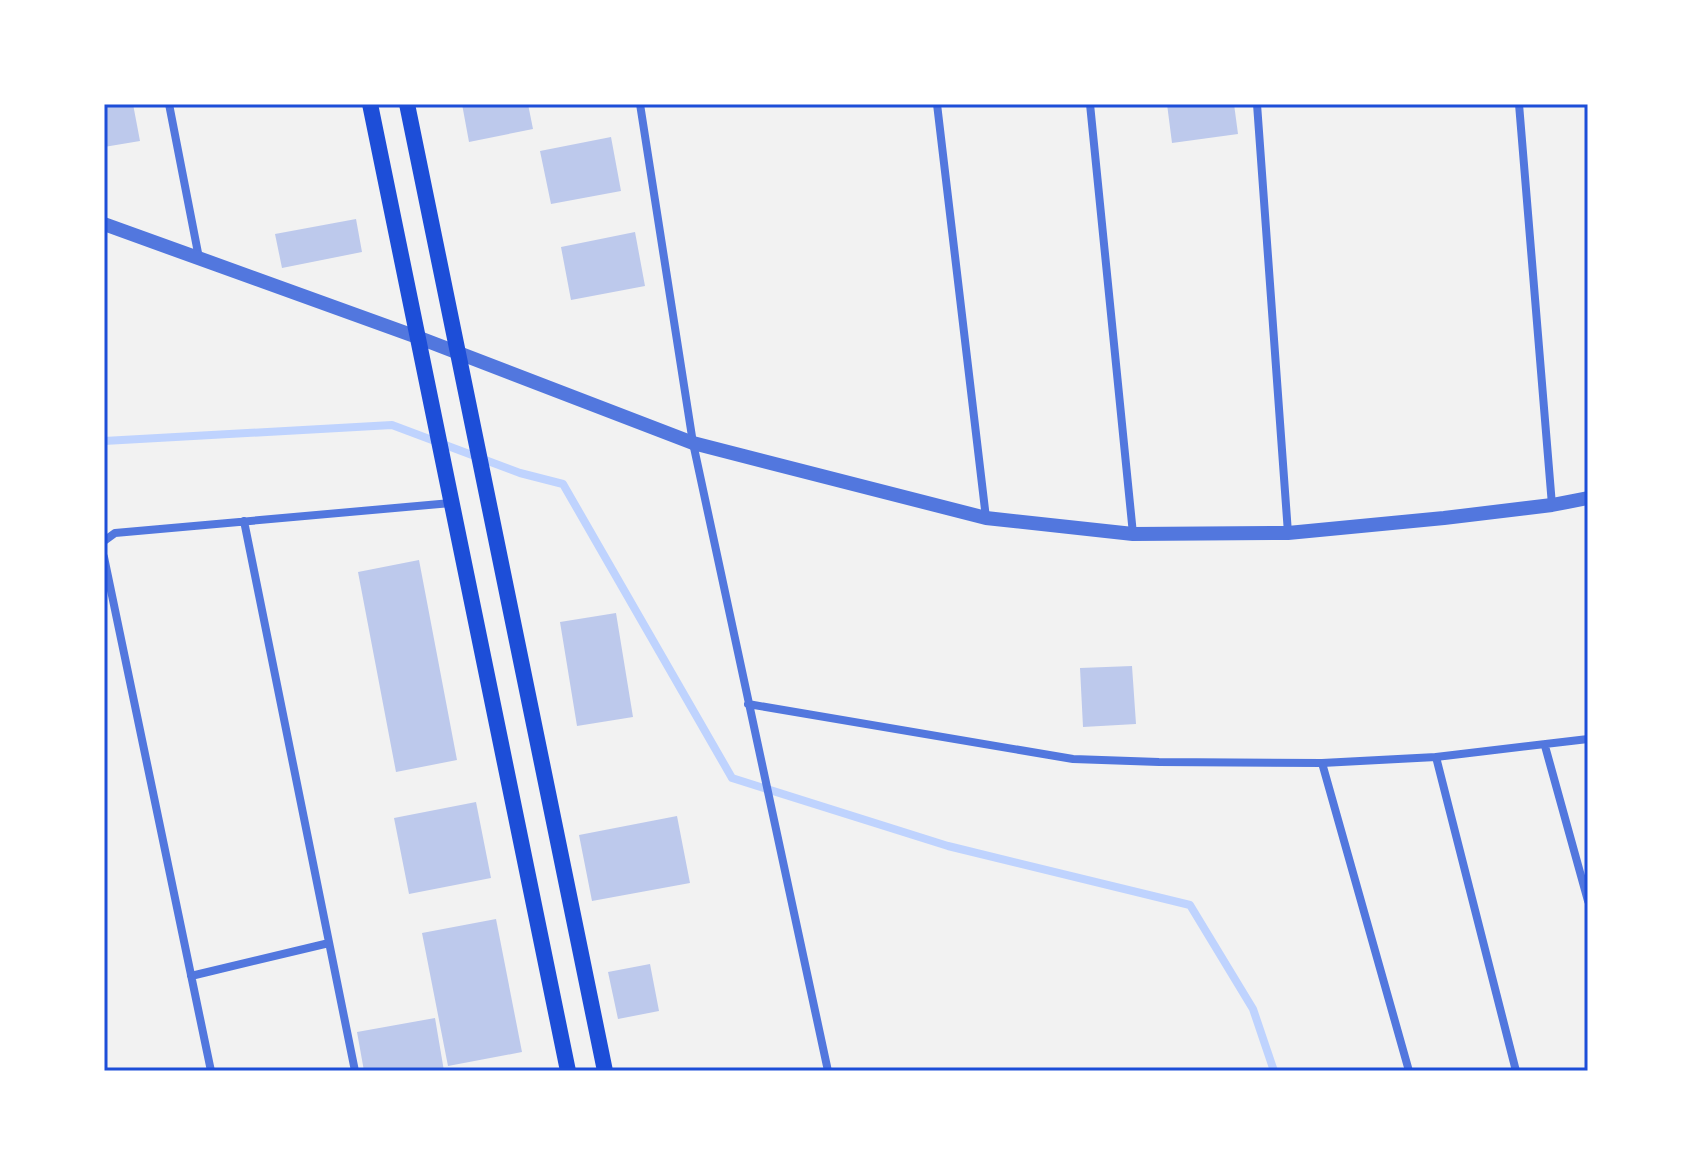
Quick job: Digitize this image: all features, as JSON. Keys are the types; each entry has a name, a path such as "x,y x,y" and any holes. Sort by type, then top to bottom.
{"main road":[{"path":"370,104 568,1071"},
{"path":"407,104 605,1071"}],"street":[{"path":"169,104 199,258"},
{"path":"640,104 693,443 828,1071"},
{"path":"937,104 986,518"},
{"path":"1090,104 1133,534"},
{"path":"1257,104 1288,533"},
{"path":"1519,104 1552,505"},
{"path":"104,224 417,337 693,443 986,518 1133,534 1288,533 1552,505 1588,498"},
{"path":"104,541 115,533 451,503"},
{"path":"244,521 355,1071"},
{"path":"104,557 211,1071"},
{"path":"748,704 1073,759 1322,763 1436,757 1588,739"},
{"path":"1545,746 1588,901"},
{"path":"1436,757 1516,1071"},
{"path":"1322,763 1409,1071"},
{"path":"191,976 329,943"}],"building":[{"path":"104,104 133,104 140,141 104,147"},
{"path":"462,104 528,104 533,129 469,142"},
{"path":"1167,104 1234,104 1238,134 1172,143"},
{"path":"611,137 621,191 551,204 540,151"},
{"path":"356,219 362,252 282,268 275,234"},
{"path":"635,232 645,286 571,300 561,247"},
{"path":"419,560 457,760 396,772 358,572"},
{"path":"616,613 633,717 577,726 560,622"},
{"path":"1132,666 1136,724 1083,727 1080,668"},
{"path":"476,802 491,878 409,894 394,818"},
{"path":"677,816 690,883 592,901 579,835"},
{"path":"496,919 522,1052 448,1066 422,933"},
{"path":"650,964 659,1011 618,1019 608,972"},
{"path":"435,1018 444,1071 364,1071 357,1032"}],"waterway":[{"path":"104,441 392,425 520,473 563,484 732,778 948,846 1190,905 1253,1009 1274,1071"}]}
